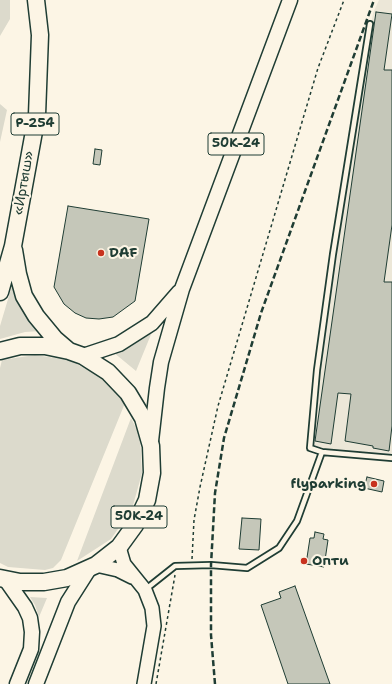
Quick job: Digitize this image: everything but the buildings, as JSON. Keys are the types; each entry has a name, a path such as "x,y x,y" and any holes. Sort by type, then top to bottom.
{"highway":[{"name":"«Иртыш»","path":"0,292 13,246 37,115 40,35 36,0"},
{"path":"13,246 24,296 36,316 55,338 76,354 108,372 128,393 143,418 151,446"},
{"path":"0,351 20,346 45,346 76,354"},
{"name":"50К-24","path":"92,567 119,546 136,525 147,500 152,473 151,446"},
{"path":"3,579 44,582 67,578 92,567"}],"main road":[{"name":"50К-24","path":"151,446 157,388 162,362 182,289 290,0"},
{"name":"50К-24","path":"76,354 119,344 152,323 182,289"},
{"name":"50К-24","path":"36,684 45,657 68,602 92,567"},
{"path":"3,579 25,607 30,618 32,632 31,649 17,684"}],"street":[{"path":"119,546 124,564 145,590 152,608 154,626 144,684"},
{"path":"92,567 118,570 134,578"}],"lane":[{"path":"370,24 333,254 317,370 310,448 322,452 392,458"},
{"path":"145,590 175,566 211,564 247,568 279,548 296,521 322,452"}],"path":[{"path":"156,684 175,575 192,565 194,520 218,406 318,68 344,0"}],"shaded area":[{"path":"0,0 10,0 10,19 0,36"},
{"path":"379,0 392,0 392,458 307,447 333,254 373,13"},
{"path":"0,104 7,110 0,142"},
{"path":"14,279 41,331 25,332 0,339 0,326"},
{"path":"152,332 136,371 113,352 126,348"},
{"path":"35,355 69,360 99,376 125,403 61,560 53,568 45,570 8,567 0,563 0,368 2,360"},
{"path":"131,418 140,436 142,473 132,509 111,539 77,561"},
{"path":"30,597 47,598 39,617 35,605"}],"railway":[{"path":"215,684 211,635 211,565 215,493 224,438 261,313 374,0"}],"place":[{"name":"DAF","path":"101,253"},
{"name":"flyparking","path":"374,484"},
{"name":"Опти","path":"304,561"}]}
